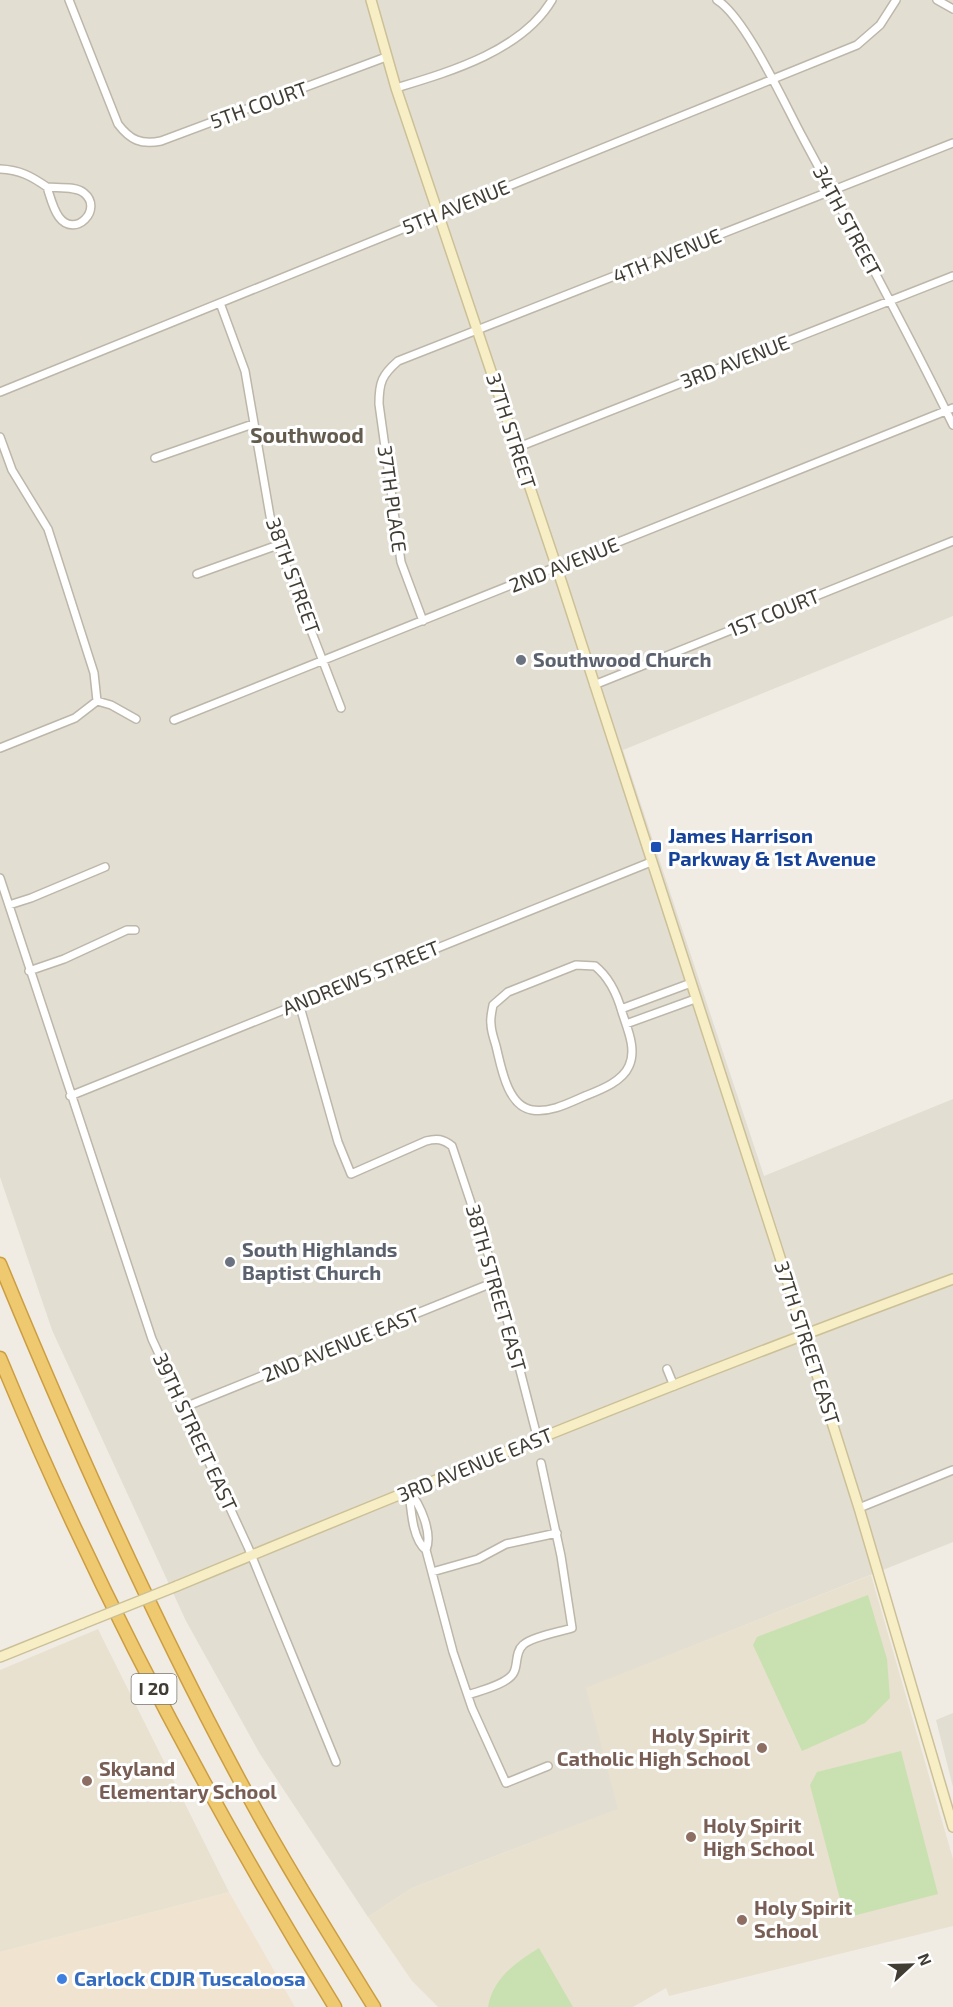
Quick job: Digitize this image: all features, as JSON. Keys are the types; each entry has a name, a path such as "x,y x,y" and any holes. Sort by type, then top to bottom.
{"highway":[{"name":"I 20","path":"0,1264 97,1491 155,1615 238,1778 287,1865 374,2007"},
{"name":"I 20","path":"0,1358 87,1555 141,1662 226,1823 335,2007"},
{"path":"354,1975 381,2007"}],"street":[{"name":"5TH COURT","path":"69,0 118,124 132,139 142,143 161,141 386,57"},
{"name":"37TH STREET","path":"371,0 396,88 557,568 651,862"},
{"path":"396,88 458,66 512,41 535,23 552,0"},
{"name":"34TH STREET","path":"717,0 738,19 772,79 889,301 950,409 953,425"},
{"name":"5TH AVENUE","path":"0,392 857,45 879,25 896,0"},
{"path":"937,0 953,9"},
{"name":"4TH AVENUE","path":"384,374 398,361 953,143"},
{"path":"0,169 26,173 47,187 73,189 84,193 90,201 91,212 86,220 77,225 68,225 60,219 47,187"},
{"name":"3RD AVENUE","path":"516,448 953,276"},
{"name":"38TH STREET","path":"220,303 245,371 270,516 278,545 341,708"},
{"name":"37TH PLACE","path":"384,374 379,404 401,562 423,621"},
{"name":"2ND AVENUE","path":"174,720 950,409"},
{"path":"155,458 253,424"},
{"path":"0,437 12,470 48,529 94,673 97,701"},
{"name":"1ST COURT","path":"594,685 953,541"},
{"path":"197,574 278,545"},
{"path":"97,701 111,705 136,719"},
{"path":"0,748 75,718 97,701"},
{"name":"37TH STREET EAST","path":"651,862 859,1508 953,1827"},
{"name":"ANDREWS STREET","path":"70,1096 651,862"},
{"path":"9,905 105,867"},
{"name":"39TH STREET EAST","path":"0,878 152,1339 251,1556 336,1762"},
{"path":"29,971 64,959 127,930 135,930"},
{"path":"576,965 596,966 611,981 621,1009 632,1046 632,1058 629,1067 617,1080 601,1089 544,1111 522,1107 510,1091 503,1073 491,1024 493,1005 508,992 576,965"},
{"path":"621,1009 691,984"},
{"path":"626,1024 695,999"},
{"name":"38TH STREET EAST","path":"299,1003 338,1142 351,1174 435,1138 445,1140 452,1146 496,1281 538,1440"},
{"name":"3RD AVENUE EAST","path":"0,1657 803,1334 953,1279"},
{"name":"2ND AVENUE EAST","path":"185,1407 496,1281"},
{"path":"667,1369 674,1386"},
{"path":"468,1695 510,1677 514,1673 519,1652 524,1644 572,1628 556,1533 541,1463"},
{"path":"859,1508 953,1470"},
{"path":"409,1491 419,1504 423,1516 429,1544 426,1550 453,1652 488,1745 506,1783 548,1766"},
{"path":"432,1572 478,1559 513,1542 556,1533"}],"shaded area":[{"path":"0,0 953,0 953,616 623,750 764,1176 953,1099 953,1542 587,1688 619,1809 412,1888 368,1917 260,1754 186,1621 52,1330 0,1177"},
{"name":"Holy Spirit Catholic High School","path":"871,1575 953,1859 953,1926 669,1996 666,1988 633,2007 438,2007 412,1981 368,1917 412,1888 618,1809 586,1688"},
{"name":"Skyland Elementary School","path":"98,1629 229,1892 0,1952 0,1670"},
{"path":"953,1713 953,1787 936,1720"},
{"path":"229,1892 295,2007 0,2007 0,1952"}],"green space":[{"path":"868,1595 887,1659 890,1698 865,1723 802,1751 753,1645 757,1637"},
{"path":"901,1751 938,1894 845,1918 810,1785 817,1772"},
{"path":"539,1948 573,2007 488,2007 495,1988 506,1972"}],"place":[{"name":"Southwood Church","path":"521,660"},
{"name":"James Harrison Parkway & 1st Avenue","path":"656,847"},
{"name":"South Highlands Baptist Church","path":"230,1262"},
{"name":"Holy Spirit Catholic High School","path":"762,1748"},
{"name":"Skyland Elementary School","path":"87,1781"},
{"name":"Holy Spirit High School","path":"691,1837"},
{"name":"Holy Spirit School","path":"742,1920"},
{"name":"Carlock CDJR Tuscaloosa","path":"62,1979"}],"district":[{"name":"Southwood","path":"307,436"}]}
